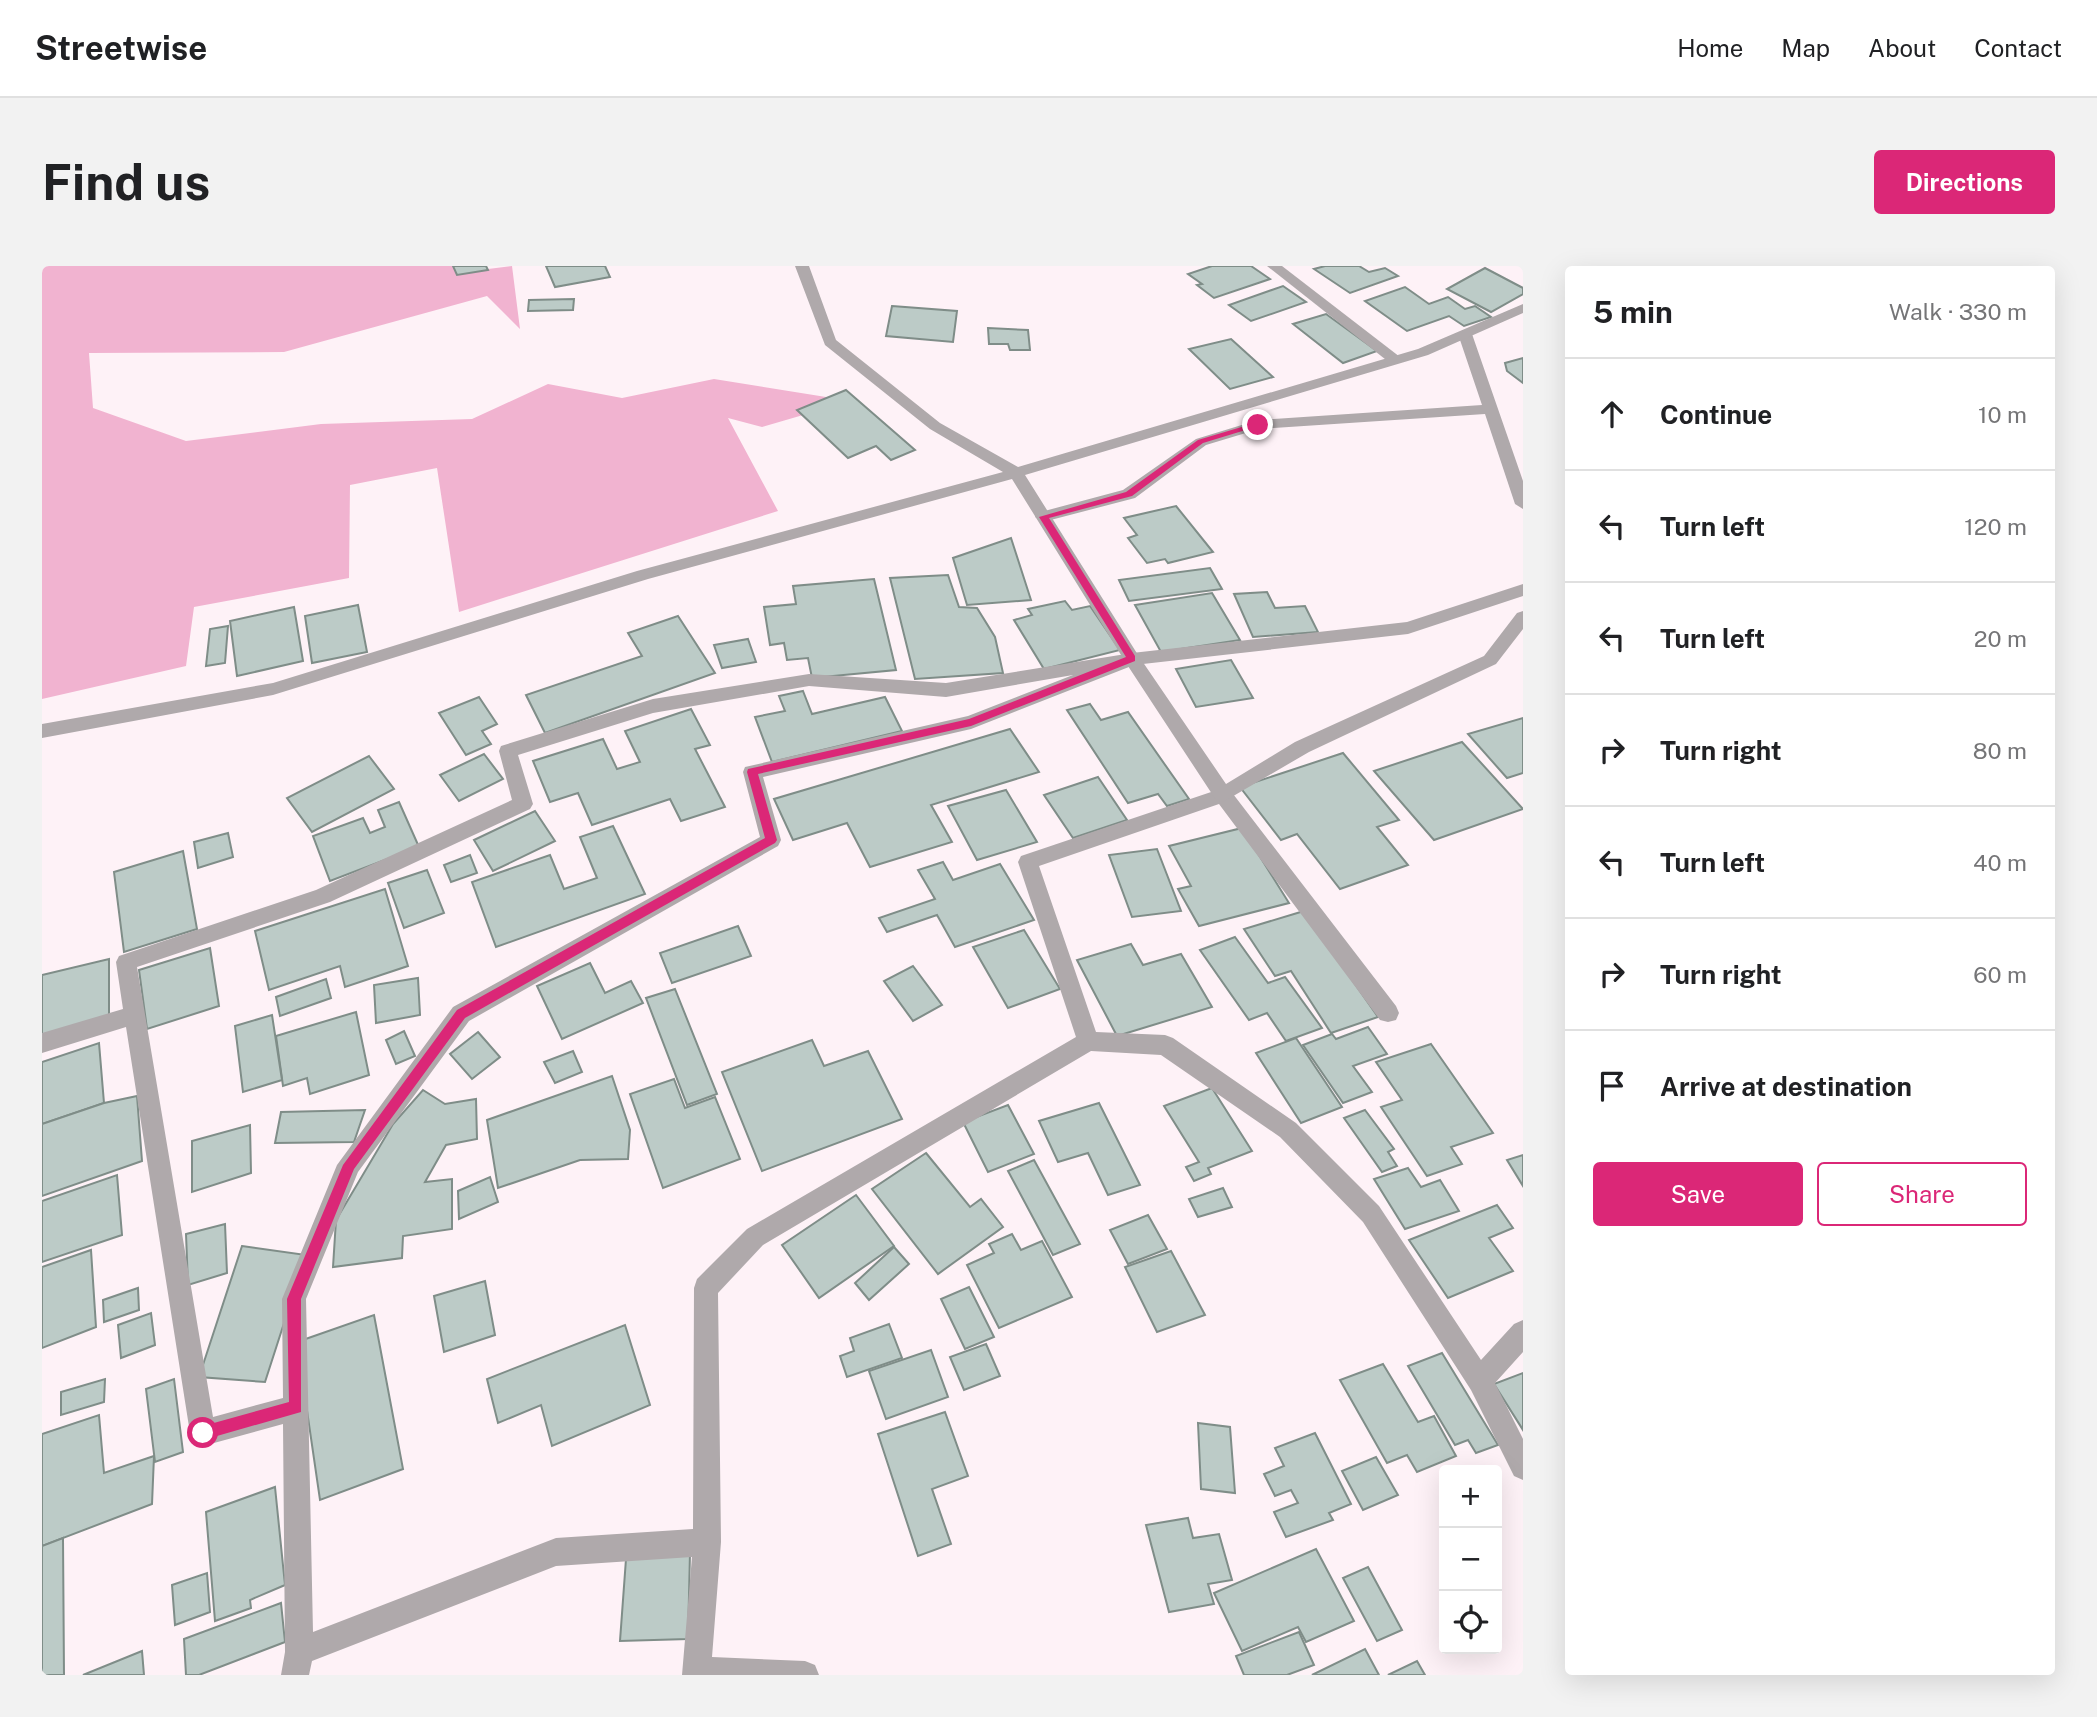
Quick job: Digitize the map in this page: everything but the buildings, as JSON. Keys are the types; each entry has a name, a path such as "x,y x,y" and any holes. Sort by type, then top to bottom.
{"street":[{"path":"802,266 831,342 935,426 1016,472 1132,659 1223,795 1388,1013"},
{"path":"1274,266 1395,360"},
{"path":"42,731 274,690 643,575 1016,472 1423,352 1523,308"},
{"path":"1465,334 1523,504"},
{"path":"1043,517 1129,494 1200,442 1258,425 1491,409"},
{"path":"296,1407 203,1433 126,962 323,896 523,804 508,751 653,706 809,680 946,690 1132,659 1408,628 1523,590"},
{"path":"1088,1041 1028,862 1223,795 1302,747 1490,660 1523,617"},
{"path":"707,1542 556,1552 297,1663 294,1299 349,1165 461,1014 771,840 752,772 971,722 1132,659"},
{"path":"42,1043 134,1015"},
{"path":"805,1675 696,1673 707,1542 706,1288 755,1237 1088,1041 1165,1045 1288,1130 1371,1214 1480,1381 1523,1467"},
{"path":"1480,1381 1523,1333"}],"shaded area":[{"path":"42,266 458,266 464,272 512,266 520,329 487,296 284,352 89,353 93,408 186,441 321,424 472,419 548,384 622,398 714,379 851,401 762,427 728,418 778,511 459,612 437,468 350,485 349,578 194,607 186,666 42,699"}],"route":[{"path":"203,1433 296,1407 294,1299 349,1165 461,1014 771,840 752,772 971,722 1132,659 1043,517 1129,494 1200,442 1258,425"}]}
